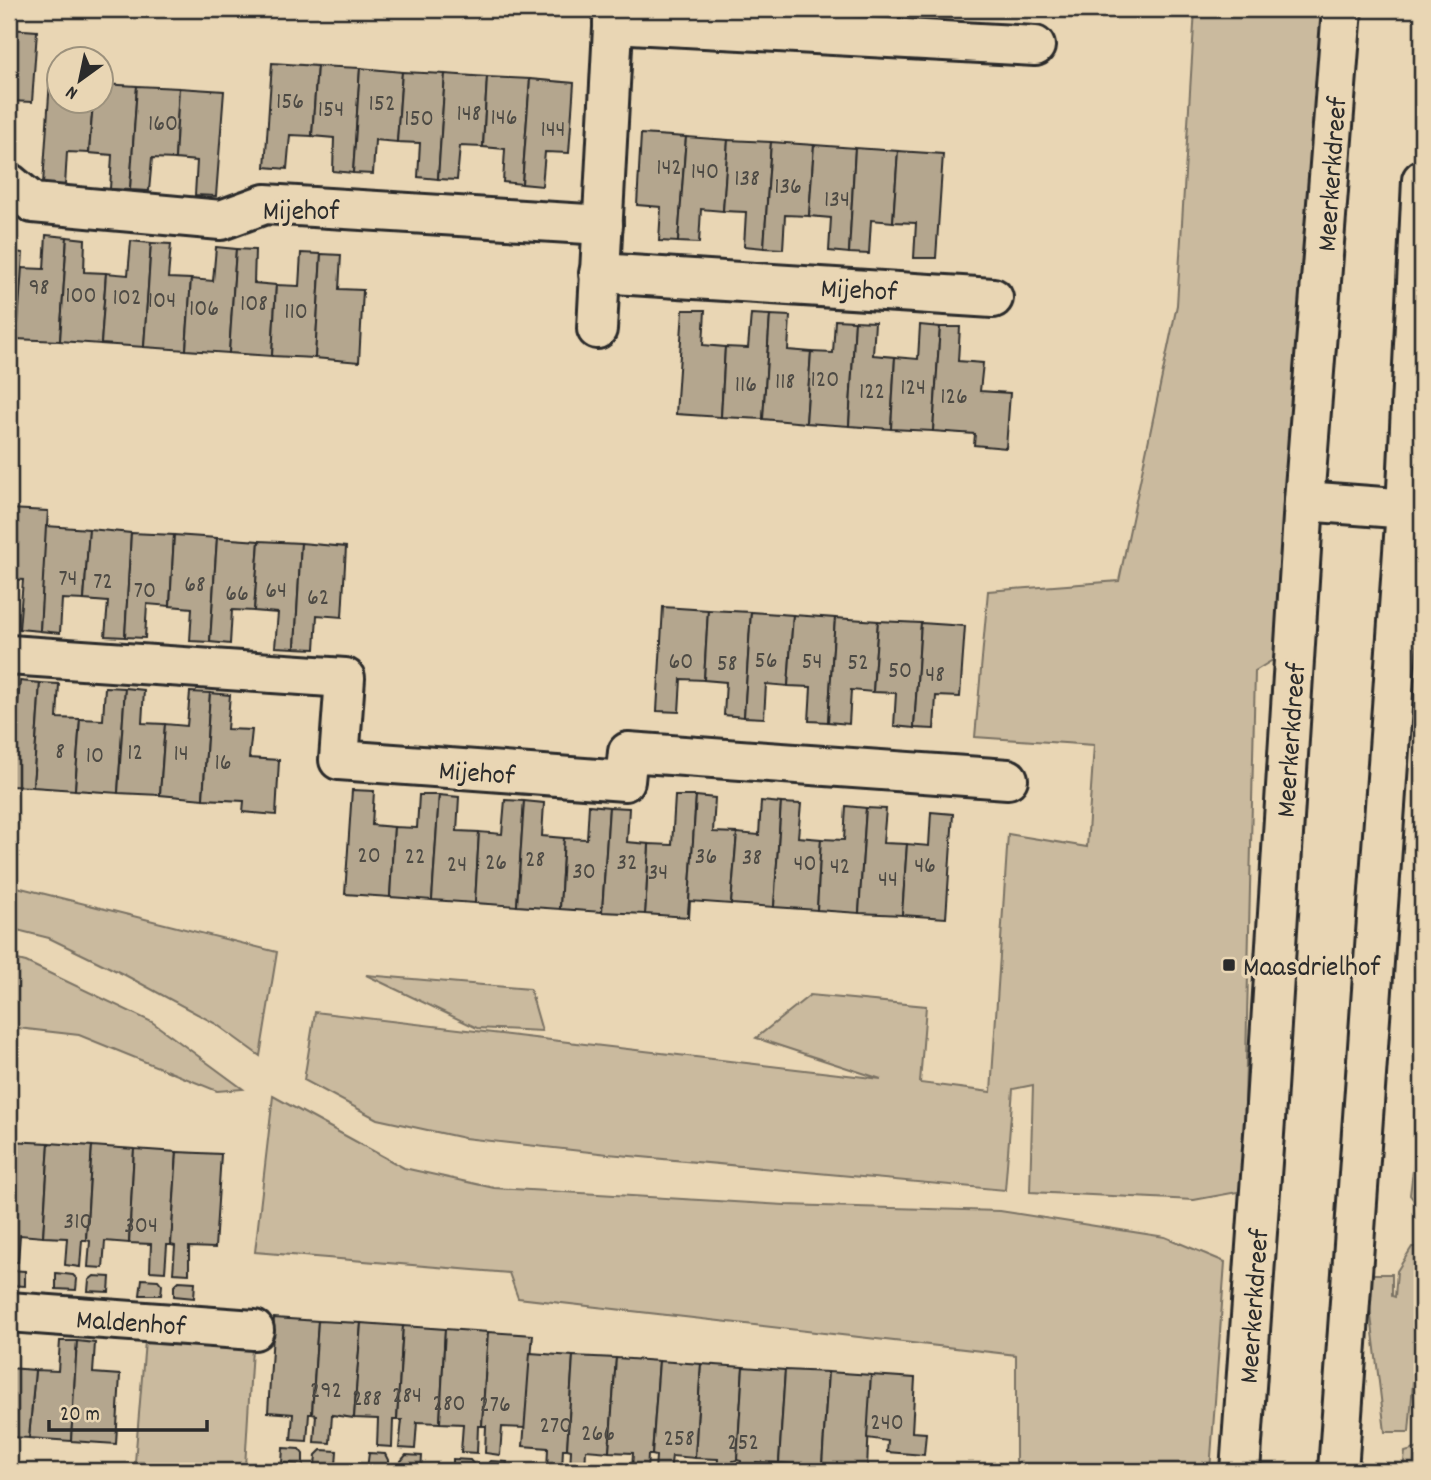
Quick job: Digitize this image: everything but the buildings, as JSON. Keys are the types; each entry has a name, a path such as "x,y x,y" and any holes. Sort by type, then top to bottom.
{"street":[{"name":"Meerkerkdreef","path":"1240,1471 1304,501 1342,9"},
{"path":"597,329 613,16 1035,46"},
{"path":"1338,1471 1414,509 1422,180"},
{"name":"Mijehof","path":"9,183 33,203 221,220 265,204 603,225"},
{"name":"Mijehof","path":"599,273 993,298"},
{"path":"1304,501 1414,509"},
{"name":"Mijehof","path":"9,655 345,678 339,760 625,781 628,752 1008,779"},
{"name":"Maldenhof","path":"9,1312 254,1331"}],"shaded area":[{"path":"1195,9 1322,9 1276,658 1255,671 1243,1191 1194,1200 1030,1192 1033,1085 1013,1089 1005,1190 608,1154 464,1138 377,1119 304,1080 315,1012 881,1079 756,1038 810,995 926,1006 920,1083 991,1092 1008,834 1087,847 1094,745 975,737 988,591 1119,581 1177,305"},
{"path":"9,885 277,952 260,1056 216,1024 125,975 49,938 9,928"},
{"path":"9,958 26,962 152,1022 243,1089 217,1091 79,1035 9,1027"},
{"path":"366,975 530,989 542,1031 477,1028"},
{"path":"273,1096 404,1168 494,1188 785,1205 1000,1211 1165,1237 1225,1262 1210,1471 1016,1471 1016,1355 518,1298 509,1273 255,1252"},
{"path":"1422,1098 1422,1211 1410,1195"},
{"path":"1412,1247 1422,1247 1422,1275 1409,1432 1385,1432 1366,1274 1392,1274 1392,1296 1395,1297 1397,1271"},
{"path":"145,1341 252,1348 245,1467 135,1462"},
{"path":"1422,1447 1422,1471 1403,1471 1405,1452"}],"place":[{"name":"Maasdrielhof","path":"1229,965"}]}
